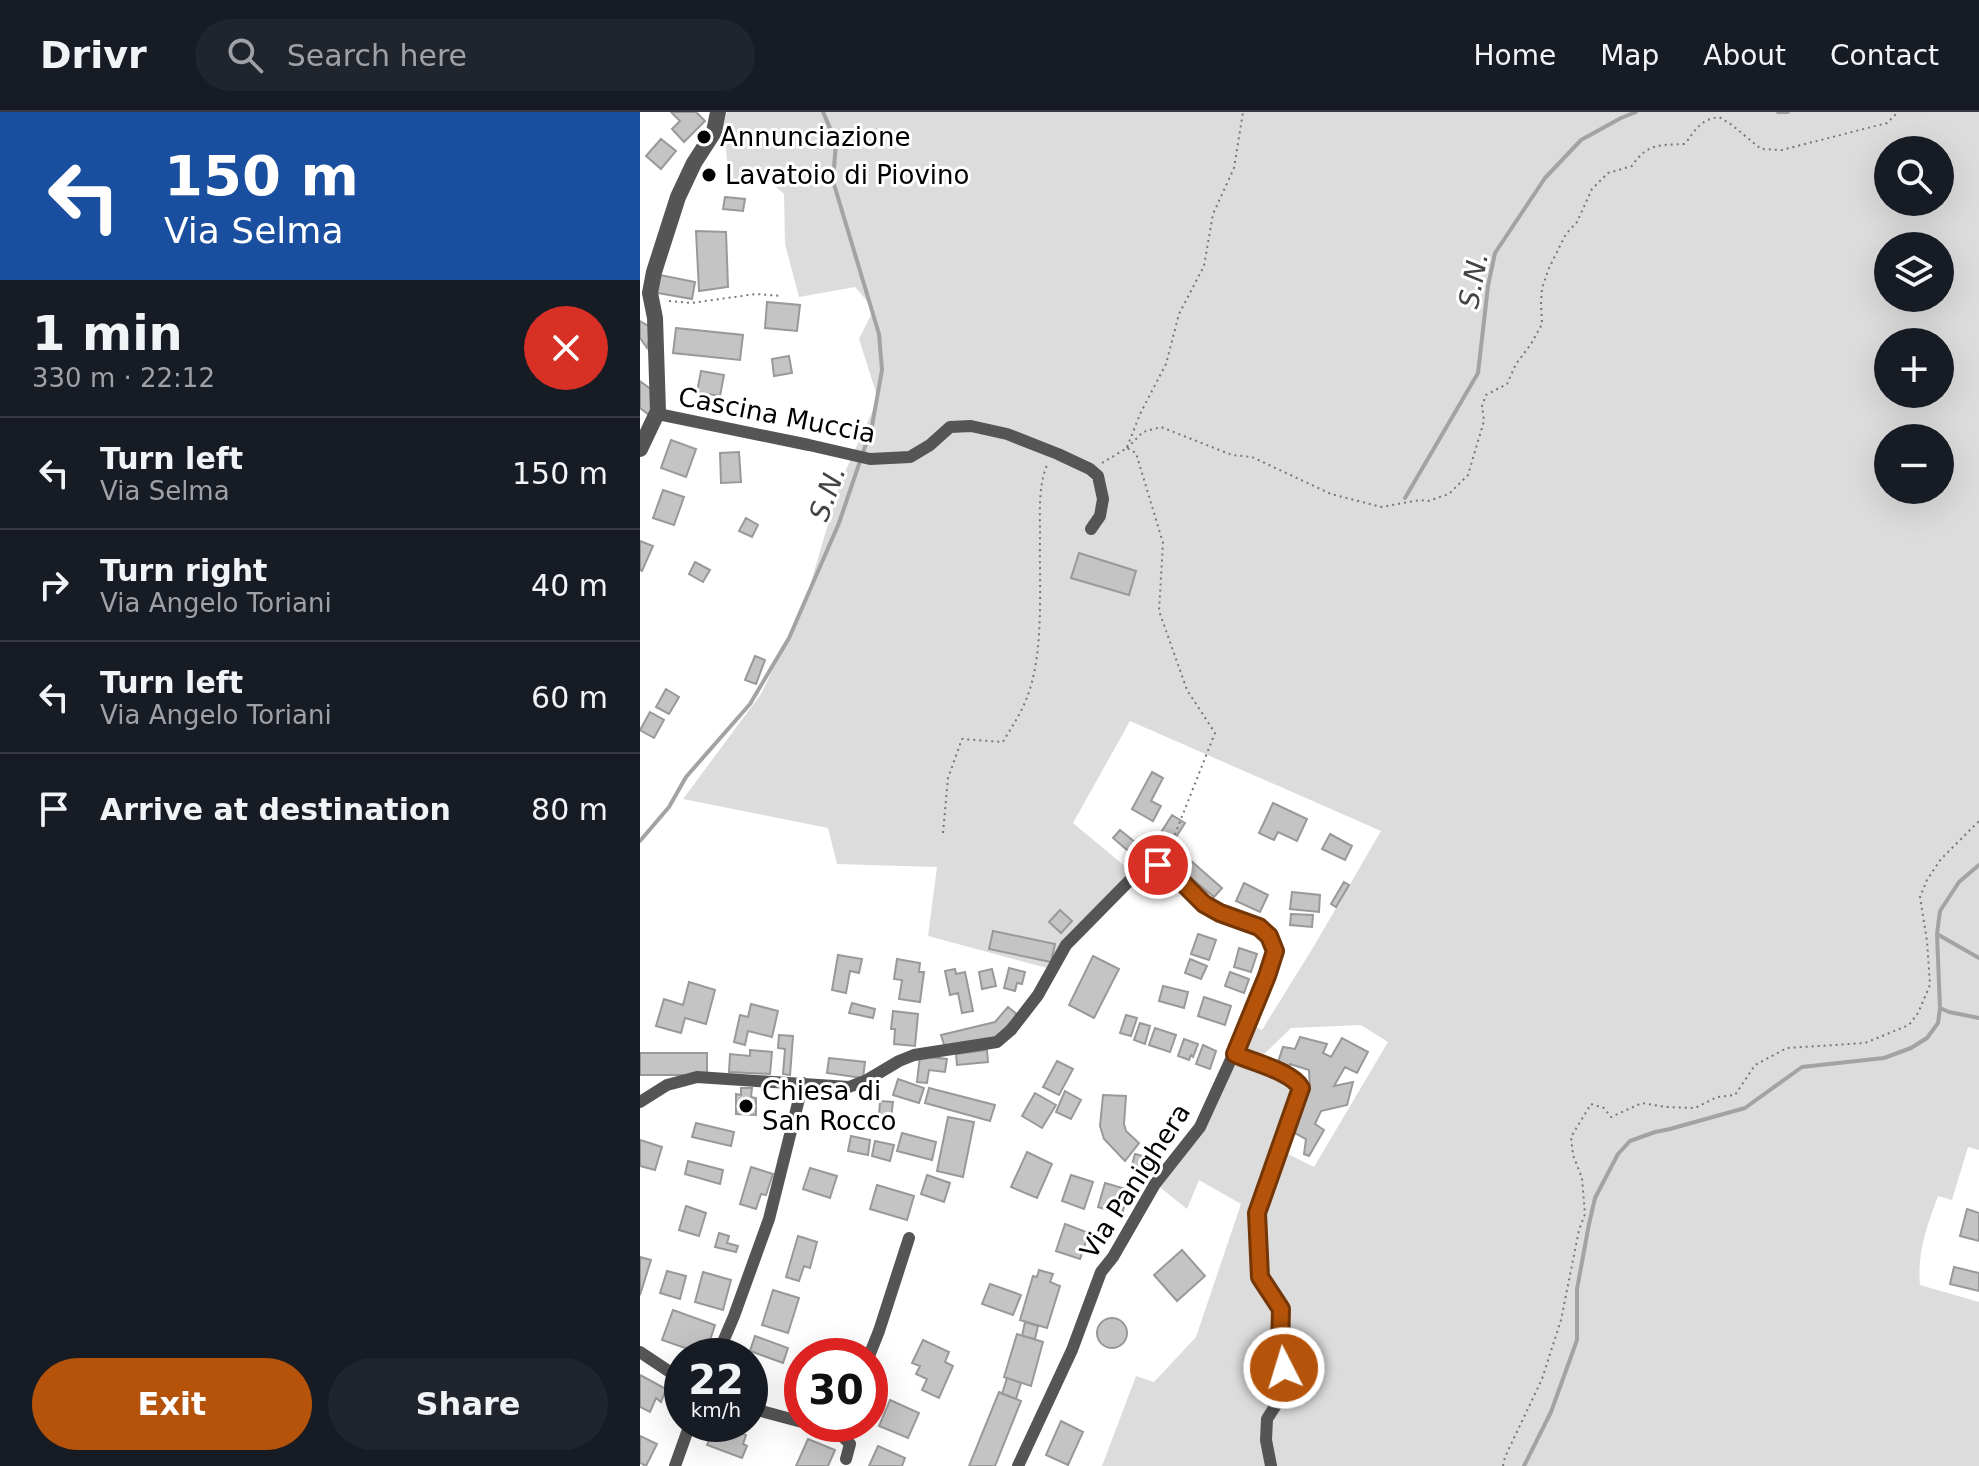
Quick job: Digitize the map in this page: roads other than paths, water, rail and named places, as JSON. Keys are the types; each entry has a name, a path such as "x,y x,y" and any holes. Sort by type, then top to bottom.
{"street":[{"path":"640,449 658,414 655,318 647,269 694,163 714,132 718,112"},
{"name":"Cascina Muccia","path":"658,414 870,459 910,457 950,427 971,426 1007,434 1090,469 1098,476 1103,499 1100,516 1091,529"},
{"name":"Via Panighera","path":"803,1083 849,1087 914,1055 997,1042 1011,1030 1038,995 1066,945 1135,875 1158,865 1180,880 1204,904 1259,927 1269,936 1275,951 1235,1054 1200,1127 1155,1184 1101,1272 1072,1350 1018,1466"},
{"path":"1235,1054 1285,1073 1296,1079 1301,1088 1257,1213 1260,1277 1281,1309 1280,1347 1284,1368 1281,1397 1267,1419 1266,1440 1271,1466"},
{"path":"640,1102 667,1085 697,1077 803,1083 769,1219 725,1338"},
{"path":"876,1338 909,1238"},
{"path":"640,1352 664,1368"},
{"path":"675,1466 684,1442"},
{"path":"846,1459 848,1442"}],"waterway":[{"name":"S.N.","path":"640,841 669,807 686,777 750,704 789,638 839,523 872,426 882,370 879,334 833,181 836,142 823,112"},
{"name":"S.N.","path":"1405,498 1478,373 1495,253 1545,178 1581,140 1636,112"},
{"name":"S.N.","path":"1778,112 1788,112"},
{"path":"1524,1466 1551,1412 1577,1340 1577,1289 1589,1224 1595,1198 1618,1154 1630,1141 1745,1108 1802,1067 1884,1058 1927,1038 1938,1023 1940,1008 1937,934 1940,911 1959,882 1979,865"},
{"name":"S.N.","path":"1937,934 1979,958"},
{"name":"S.N.","path":"1940,1008 1979,1018"}],"place":[{"name":"Annunciazione","path":"704,137"},
{"name":"Lavatoio di Piovino","path":"709,175"},
{"name":"Chiesa di San Rocco","path":"746,1106"}]}
